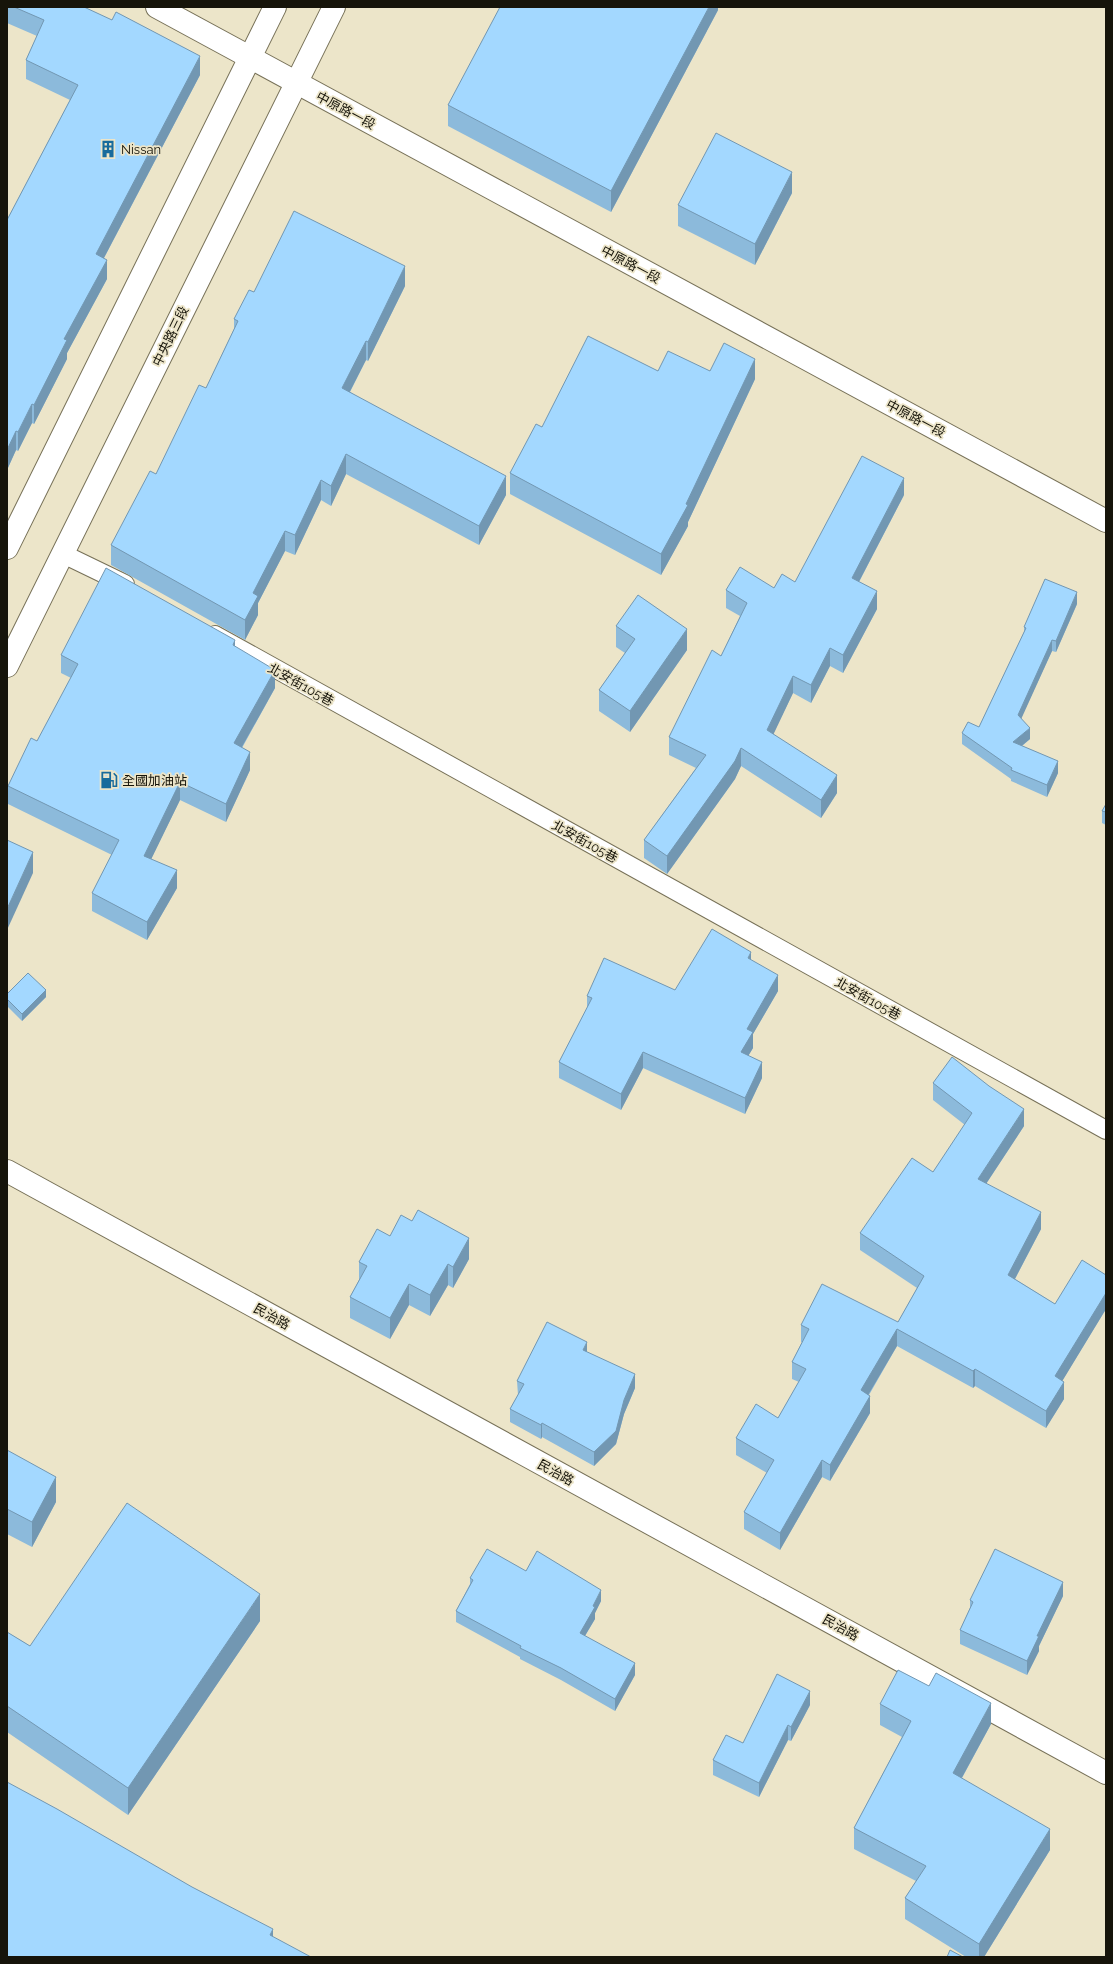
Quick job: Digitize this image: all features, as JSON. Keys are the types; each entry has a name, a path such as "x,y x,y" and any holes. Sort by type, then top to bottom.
{"street":[{"name":"中原路一段","path":"157,7 1106,521"},
{"path":"7,548 274,7"},
{"name":"中央路三段","path":"7,666 334,7"},
{"name":"民治路","path":"7,1171 1106,1773"}],"lane":[{"path":"63,554 104,573 139,592"},
{"name":"北安街105巷","path":"201,627 1106,1130"}],"building":[{"path":"14,7 84,7 112,20 116,12 200,56 96,254 107,260 64,339 67,340 34,405 32,404 7,450 7,220 78,85 26,60 44,20"},
{"path":"500,7 709,7 611,191 448,105"},
{"path":"716,133 792,172 755,244 678,205"},
{"path":"294,211 405,266 368,342 366,341 342,388 506,476 479,526 346,454 331,486 321,480 295,535 285,531 253,593 258,596 245,620 111,545 150,471 156,474 199,385 206,388 238,321 234,319 249,290 254,292"},
{"path":"588,336 658,371 668,351 710,371 724,343 755,359 686,504 688,505 661,554 510,473 536,424 542,427"},
{"path":"862,456 904,478 852,578 877,591 843,655 830,648 811,685 793,676 767,730 837,775 821,800 741,748 735,761 667,856 644,840 706,755 669,737 712,650 721,656 747,603 726,590 740,567 774,588 782,574 795,582"},
{"path":"106,568 235,640 233,645 275,670 234,743 250,752 226,804 180,782 144,856 177,870 147,922 92,893 119,840 8,786 31,738 37,741 78,664 61,655"},
{"path":"1045,579 1077,592 1056,641 1052,640 1018,715 1030,728 1013,742 1058,761 1047,785 1011,770 1012,768 962,733 968,722 979,727 1026,628 1024,627"},
{"path":"638,595 687,629 630,711 599,690 635,639 616,626"},
{"path":"1106,804 1106,812 1102,811"},
{"path":"7,840 33,852 7,909"},
{"path":"712,929 751,952 748,958 778,975 747,1029 753,1032 741,1052 762,1062 745,1098 643,1052 621,1094 559,1062 592,998 587,996 604,958 675,990"},
{"path":"28,973 46,990 22,1014 7,999 7,994"},
{"path":"952,1057 989,1086 1024,1109 978,1179 1041,1212 1008,1275 1055,1304 1082,1260 1106,1275 1106,1293 1055,1376 1064,1382 1046,1411 975,1369 973,1371 897,1329 861,1390 870,1396 830,1465 822,1460 780,1533 744,1512 774,1460 736,1438 756,1404 778,1418 806,1369 792,1362 809,1329 801,1325 822,1284 898,1322 924,1276 860,1233 912,1158 933,1172 972,1113 933,1083"},
{"path":"418,1210 469,1238 453,1267 448,1264 430,1295 409,1284 390,1318 350,1297 367,1266 359,1262 377,1229 390,1236 401,1215 412,1221"},
{"path":"547,1322 587,1342 583,1350 635,1374 624,1400 616,1431 594,1452 542,1423 541,1425 510,1409 524,1384 517,1381"},
{"path":"7,1450 56,1477 32,1522 7,1509"},
{"path":"127,1503 260,1594 128,1788 7,1706 7,1632 30,1646"},
{"path":"487,1549 526,1571 537,1551 601,1590 593,1606 595,1607 580,1633 635,1663 615,1699 561,1668 520,1648 521,1646 456,1611 473,1580 470,1578"},
{"path":"995,1549 1063,1582 1037,1636 1039,1636 1027,1661 960,1630 973,1602 970,1600"},
{"path":"898,1670 929,1686 936,1673 991,1703 953,1773 1050,1829 979,1944 905,1898 926,1866 854,1828 911,1721 880,1704"},
{"path":"777,1674 810,1691 791,1727 788,1725 759,1783 713,1760 726,1735 743,1743"},
{"path":"7,1782 192,1887 273,1929 270,1935 311,1957 7,1957"},
{"path":"950,1950 963,1957 947,1957"}],"place":[{"name":"Nissan","path":"108,149"},
{"name":"全國加油站","path":"109,780"}]}
